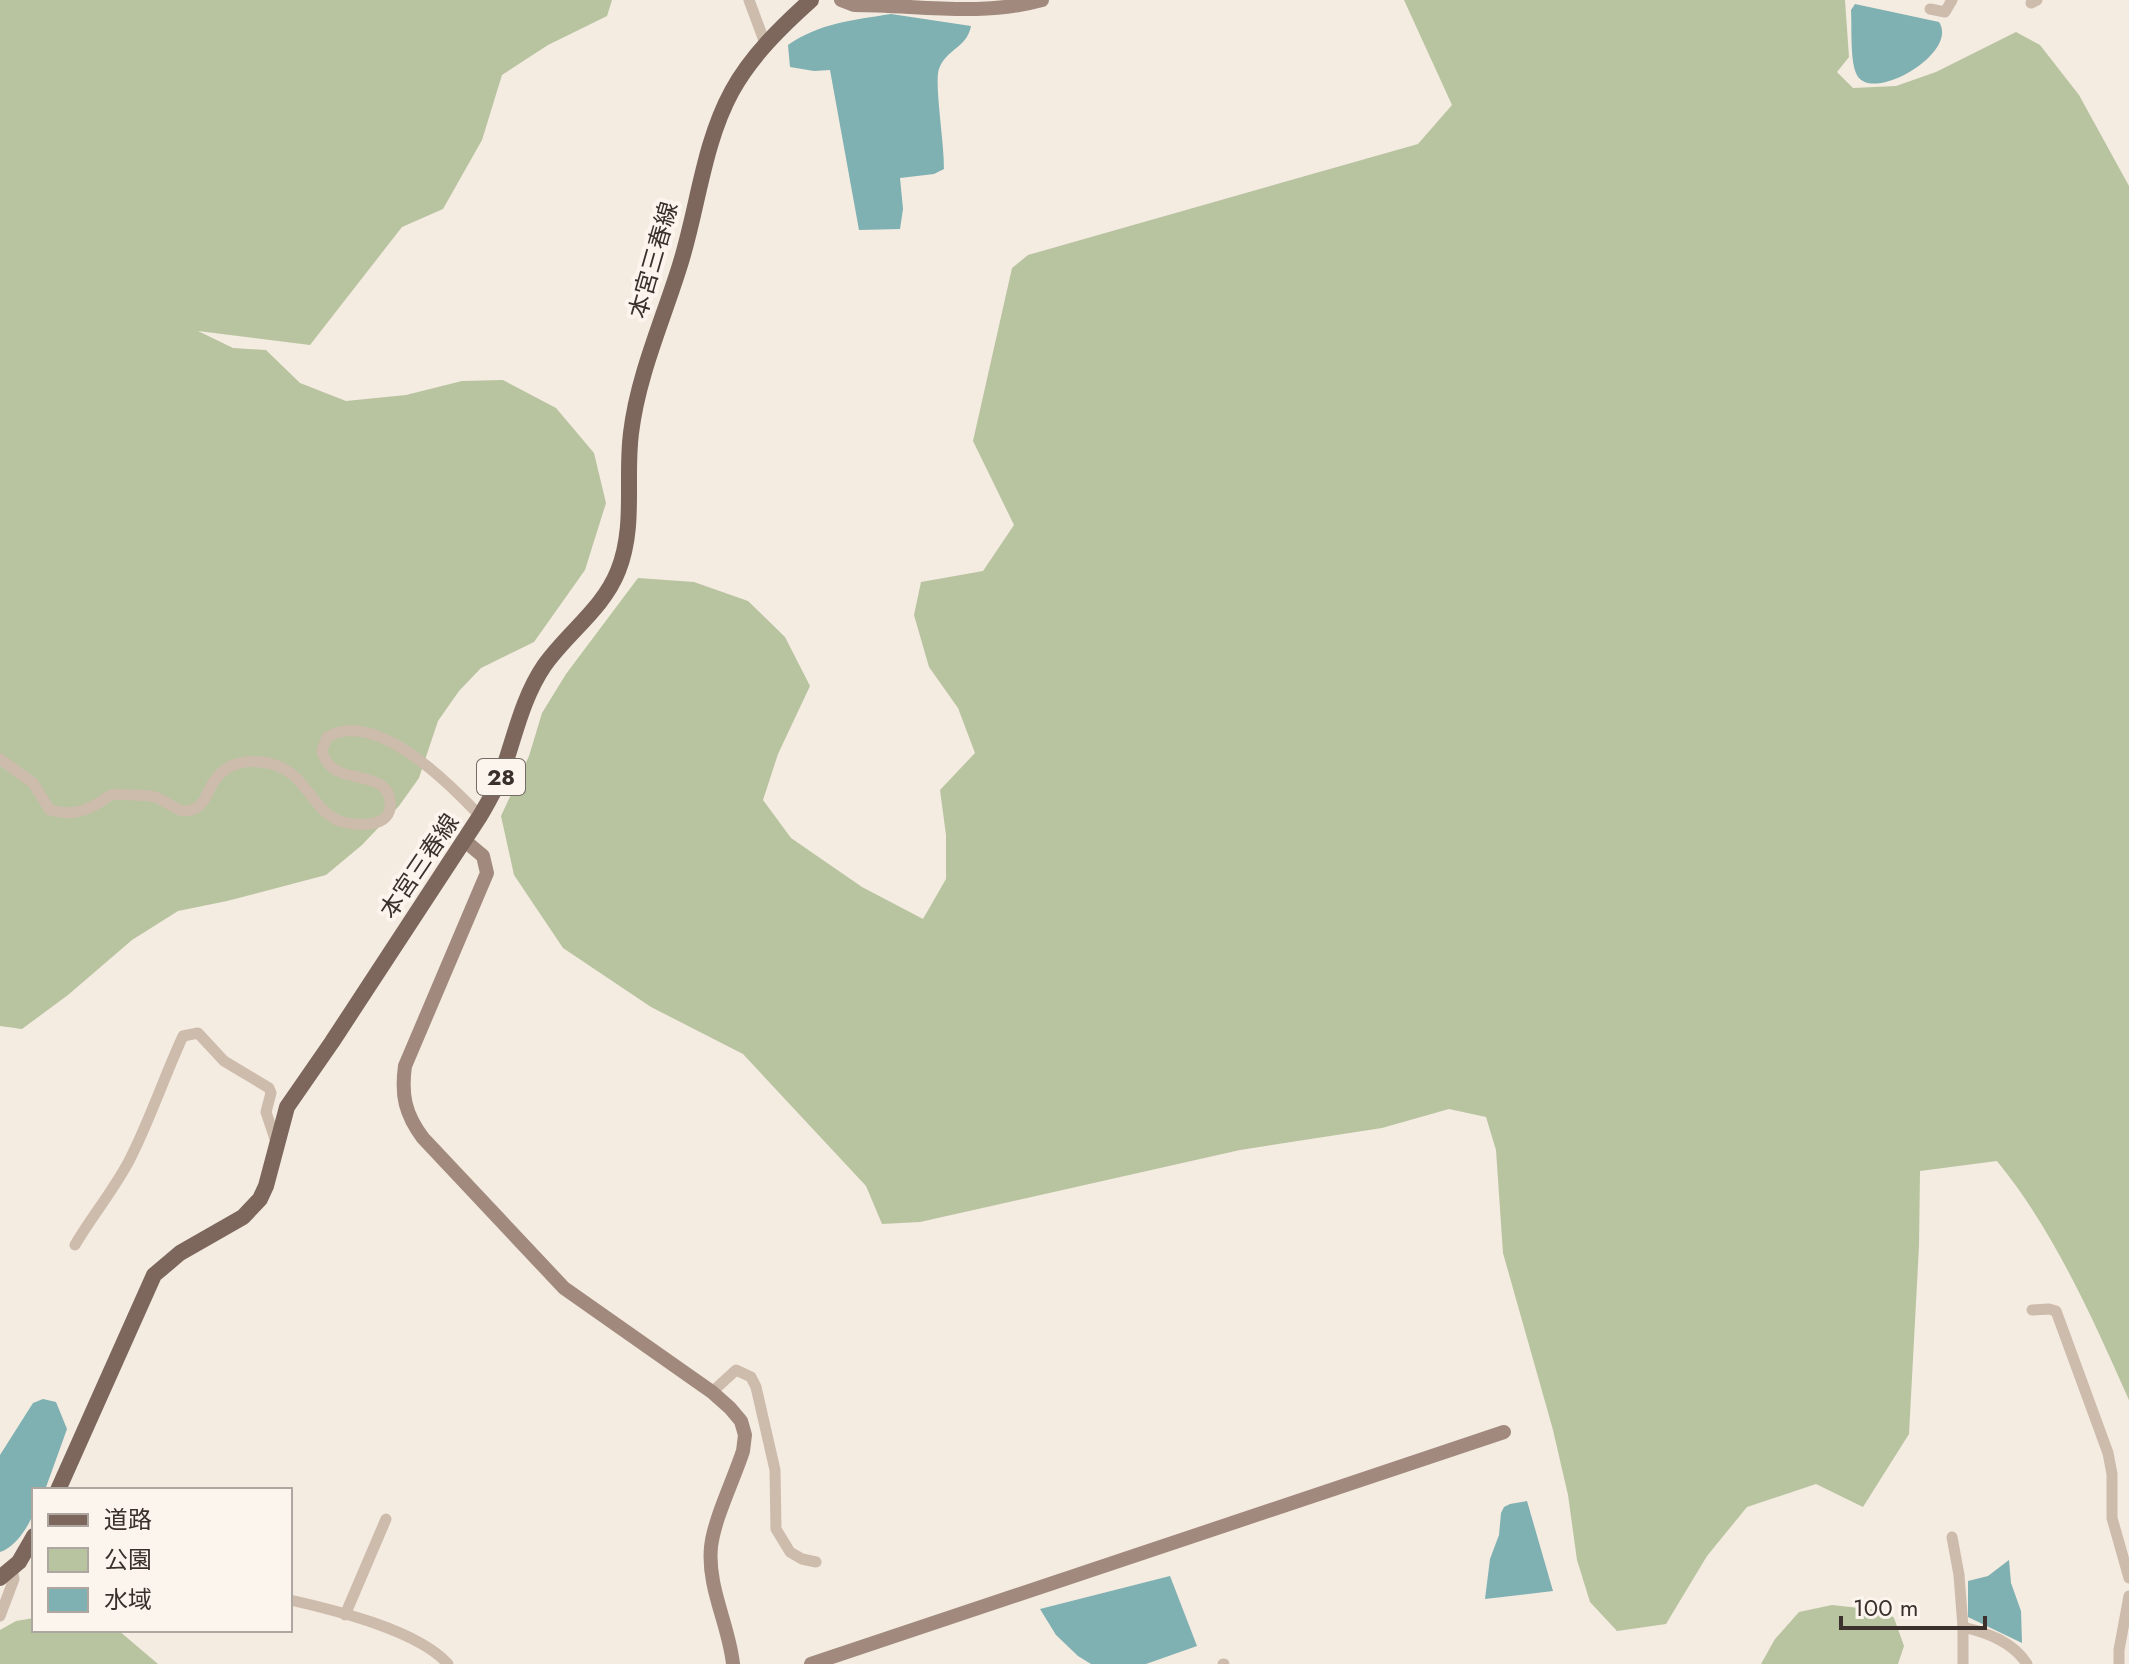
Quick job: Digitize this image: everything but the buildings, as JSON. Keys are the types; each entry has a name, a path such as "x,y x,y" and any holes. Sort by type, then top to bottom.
{"main road":[{"name":"本宮三春線","path":"59,1488 154,1275 169,1260 251,1211 264,1193 287,1107 480,816 499,782 529,693 543,667 598,604 618,571 629,517 631,434 644,375 681,262 706,162 730,94 741,76 787,21 811,0"},
{"path":"6,1573 19,1562 32,1542"}],"street":[{"path":"749,0 766,46"},
{"path":"841,0 854,5 966,10 1025,5 1042,0"},
{"path":"1930,9 1945,12 1952,0"},
{"path":"0,759 33,783 50,810 62,813 76,813 113,794 155,797 180,811 188,811 205,800 215,779 234,764 247,760 272,764 287,771 303,782 324,809 338,820 368,824 383,819 389,813 388,794 374,780 337,771 327,762 322,751 327,737 352,729 405,749 480,816"},
{"path":"465,841 483,856 487,873 405,1066 402,1093 412,1123 564,1288 712,1392 741,1421 745,1435 743,1451 711,1547 714,1584 733,1664"},
{"path":"75,1245 129,1161 162,1091 183,1036 198,1033 224,1061 269,1088 271,1093 266,1112 276,1142"},
{"path":"2032,1310 2056,1311 2083,1383 2111,1464 2112,1518 2129,1578"},
{"path":"712,1392 736,1370 751,1377 775,1470 776,1529 790,1552 816,1562"},
{"path":"811,1664 1504,1432"},
{"path":"345,1615 386,1519"},
{"path":"1952,1537 1959,1575 1963,1664"},
{"path":"0,1616 14,1579 6,1573"},
{"path":"2119,1664 2129,1596"},
{"path":"292,1601 345,1615 424,1644 448,1664"},
{"path":"1963,1627 1994,1636 2021,1654 2027,1664"}],"green space":[{"path":"0,0 612,0 607,16 548,45 502,75 482,140 443,209 402,227 310,345 198,331 233,348 266,350 300,383 346,401 406,395 462,381 503,380 556,408 594,453 606,503 585,570 534,642 481,668 459,691 438,721 419,778 399,806 362,845 326,875 178,911 132,940 68,995 22,1029 0,1026"},
{"path":"1404,0 1845,0 1849,57 1837,72 1853,88 1896,86 1936,72 2016,32 2040,45 2079,95 2129,186 2129,1400 2054,1245 1997,1161 1920,1171 1909,1434 1863,1507 1816,1484 1747,1507 1707,1556 1666,1624 1617,1631 1590,1602 1577,1560 1568,1495 1553,1430 1503,1253 1496,1150 1486,1117 1449,1109 1382,1128 1240,1150 920,1222 882,1224 866,1186 743,1054 651,1007 563,948 514,875 501,816 529,756 542,713 566,674 638,578 694,582 748,601 785,637 810,686 778,754 763,800 791,838 862,887 923,919 946,879 946,835 940,790 975,753 958,708 929,667 914,615 921,582 983,571 1014,525 973,441 1012,268 1028,255 1418,144 1452,105"},
{"path":"1832,1605 1886,1611 1894,1618 1904,1646 1898,1664 1761,1664 1775,1639 1799,1612"},
{"path":"32,1618 32,1632 120,1632 158,1664 0,1664 0,1630 16,1621"}],"water":[{"path":"1855,4 1939,22 1942,35 1937,48 1910,72 1893,80 1864,82 1856,73 1853,59 1851,10"},
{"path":"891,14 971,26 965,39 946,57 939,69 944,169 934,174 900,178 903,209 900,229 859,230 830,70 790,67 788,45 825,27"},
{"path":"43,1399 56,1402 67,1429 46,1488 32,1488 29,1523 16,1541 0,1552 0,1455 33,1403"},
{"path":"1527,1501 1553,1591 1485,1599 1490,1559 1499,1535 1501,1513 1510,1504"},
{"path":"2009,1560 2011,1583 2021,1611 2022,1643 1968,1617 1968,1581 1988,1576"},
{"path":"1170,1576 1197,1646 1146,1664 1091,1664 1056,1635 1040,1609"}]}
